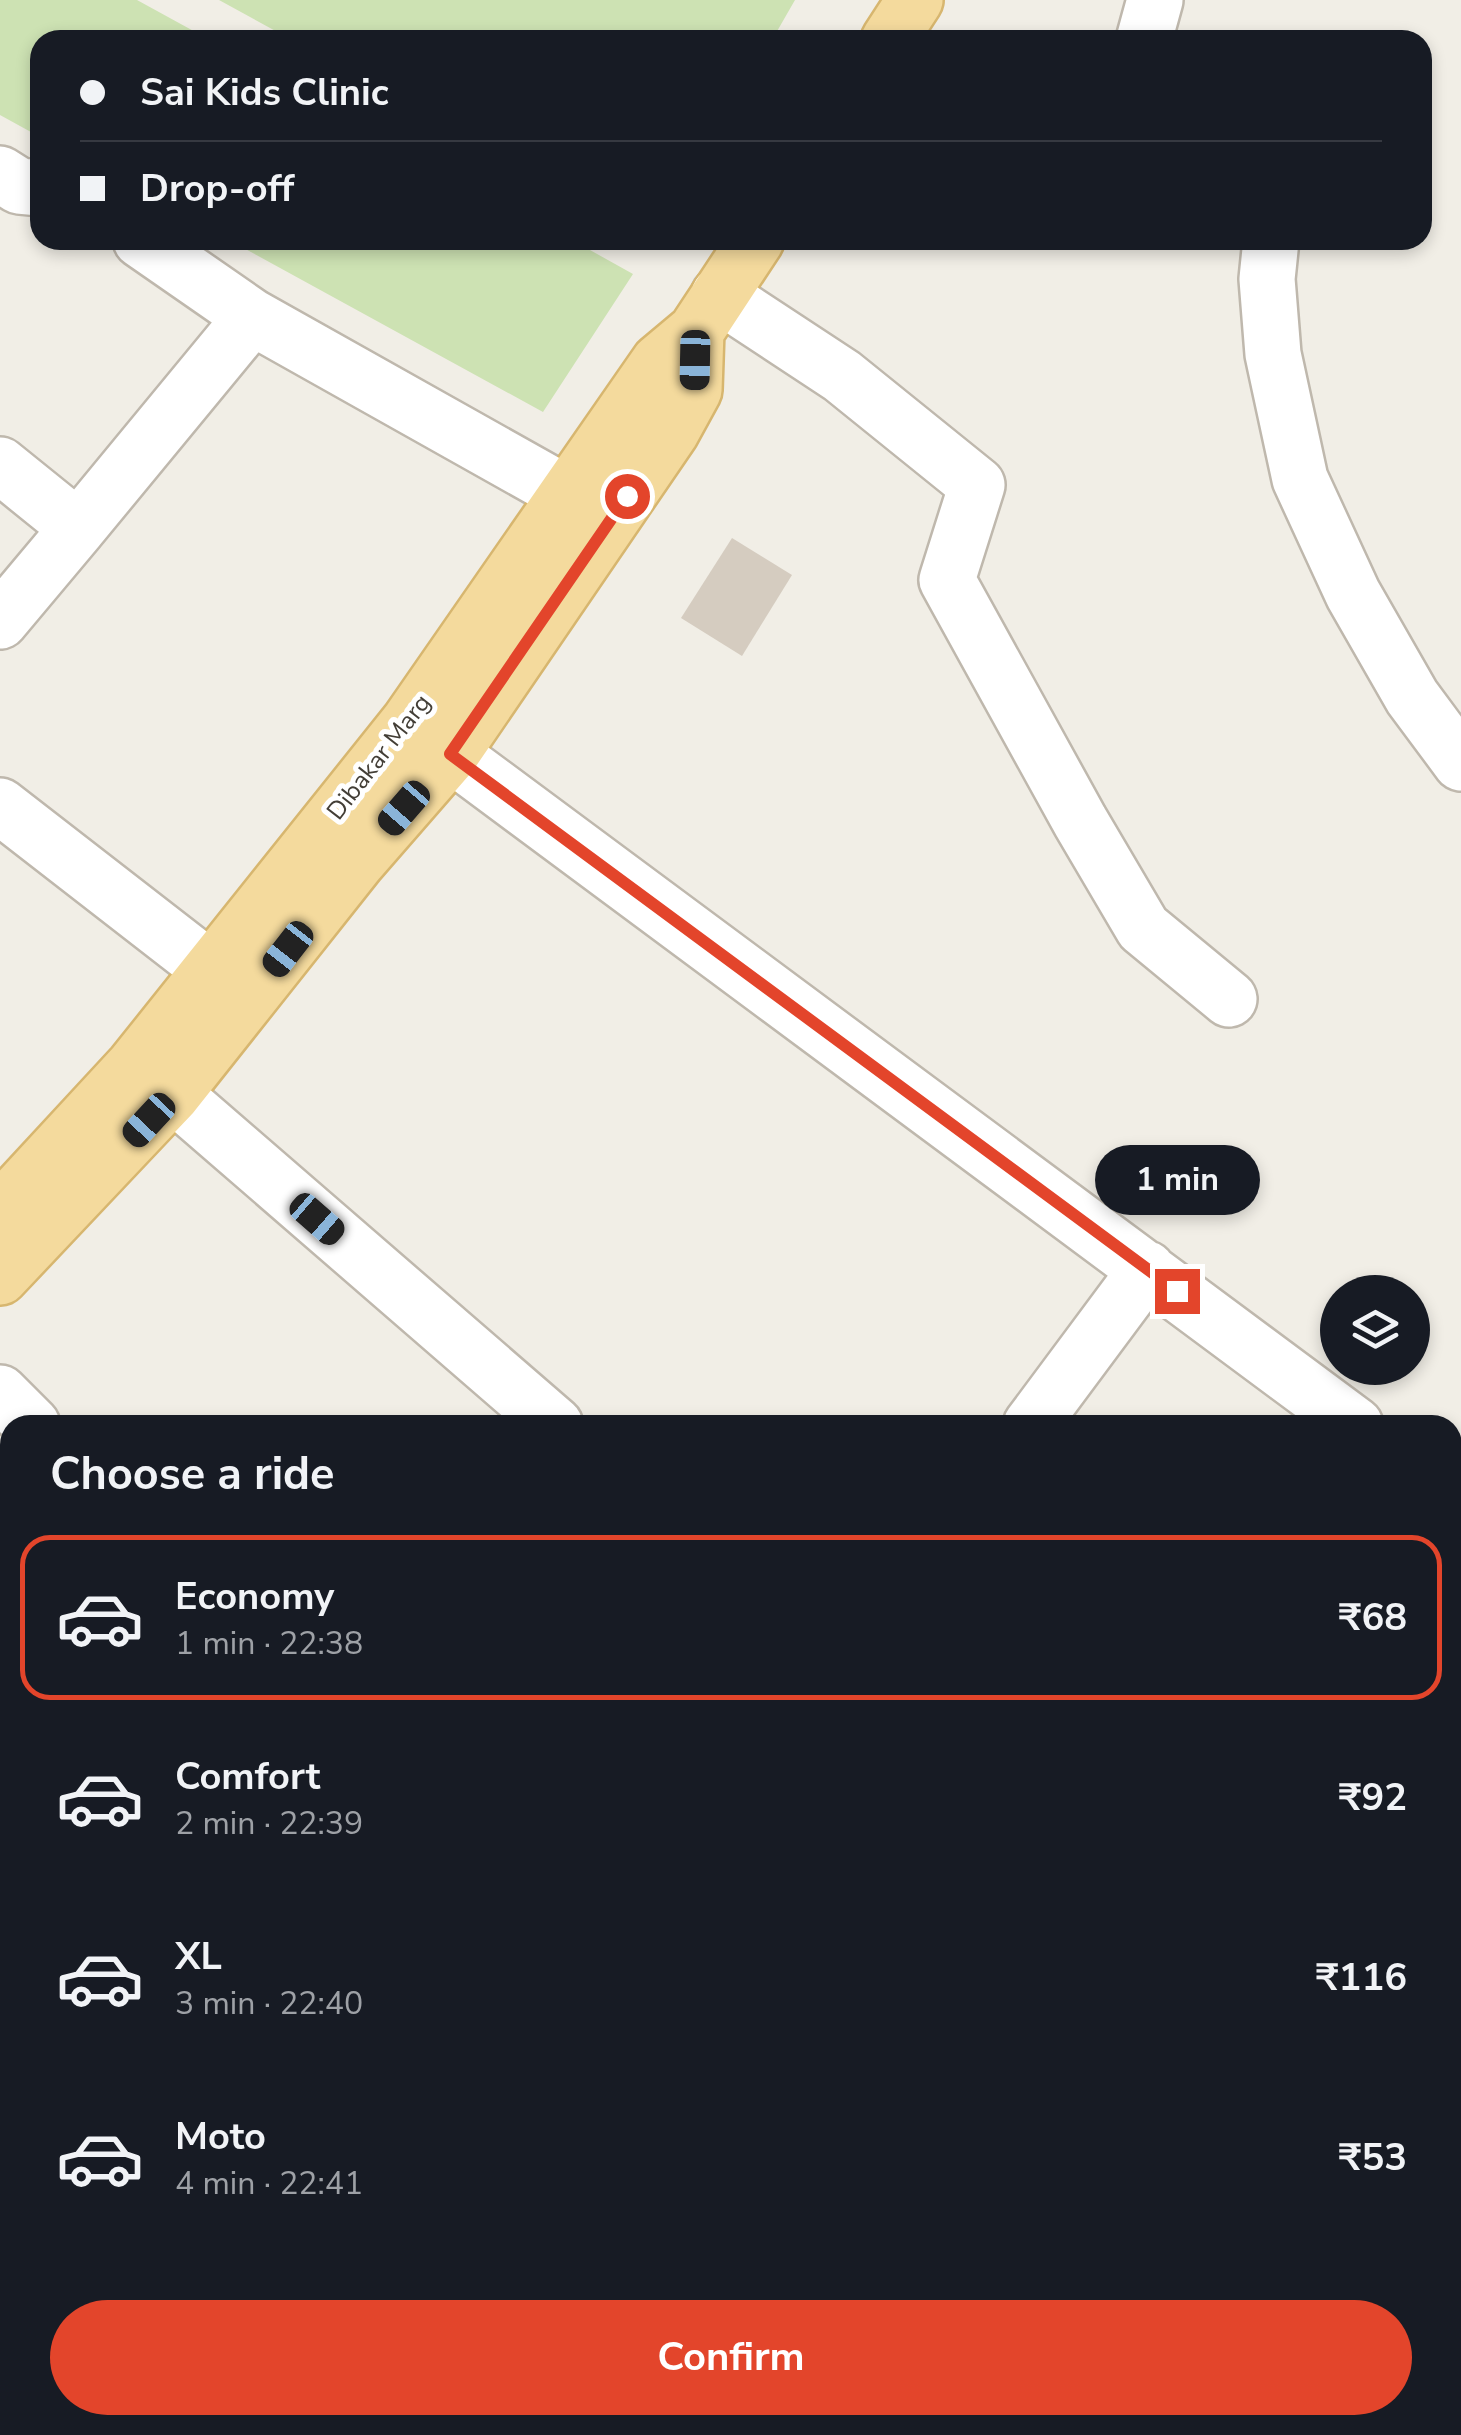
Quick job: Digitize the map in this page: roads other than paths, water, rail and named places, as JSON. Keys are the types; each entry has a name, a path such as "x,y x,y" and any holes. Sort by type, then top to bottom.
{"main road":[{"path":"895,30 915,0"},
{"name":"Dibakar Marg","path":"0,1211 134,1066 409,722 660,362 708,313 749,250"},
{"name":"Dibakar Marg","path":"0,1276 172,1094 357,862 450,754 671,432 694,390 708,313"}],"street":[{"path":"1147,30 1155,0"},
{"path":"155,250 252,317 568,495"},
{"path":"1270,250 1266,279 1273,354 1300,480 1373,628 1412,697 1461,763"},
{"path":"708,313 842,376 977,485 947,580 1143,928 1229,998"},
{"path":"0,621 252,317"},
{"path":"0,465 78,528"},
{"path":"450,754 1342,1415"},
{"path":"0,806 210,969"},
{"path":"172,1094 542,1415"},
{"path":"1038,1415 1147,1269"},
{"path":"0,1393 22,1415"}]}
